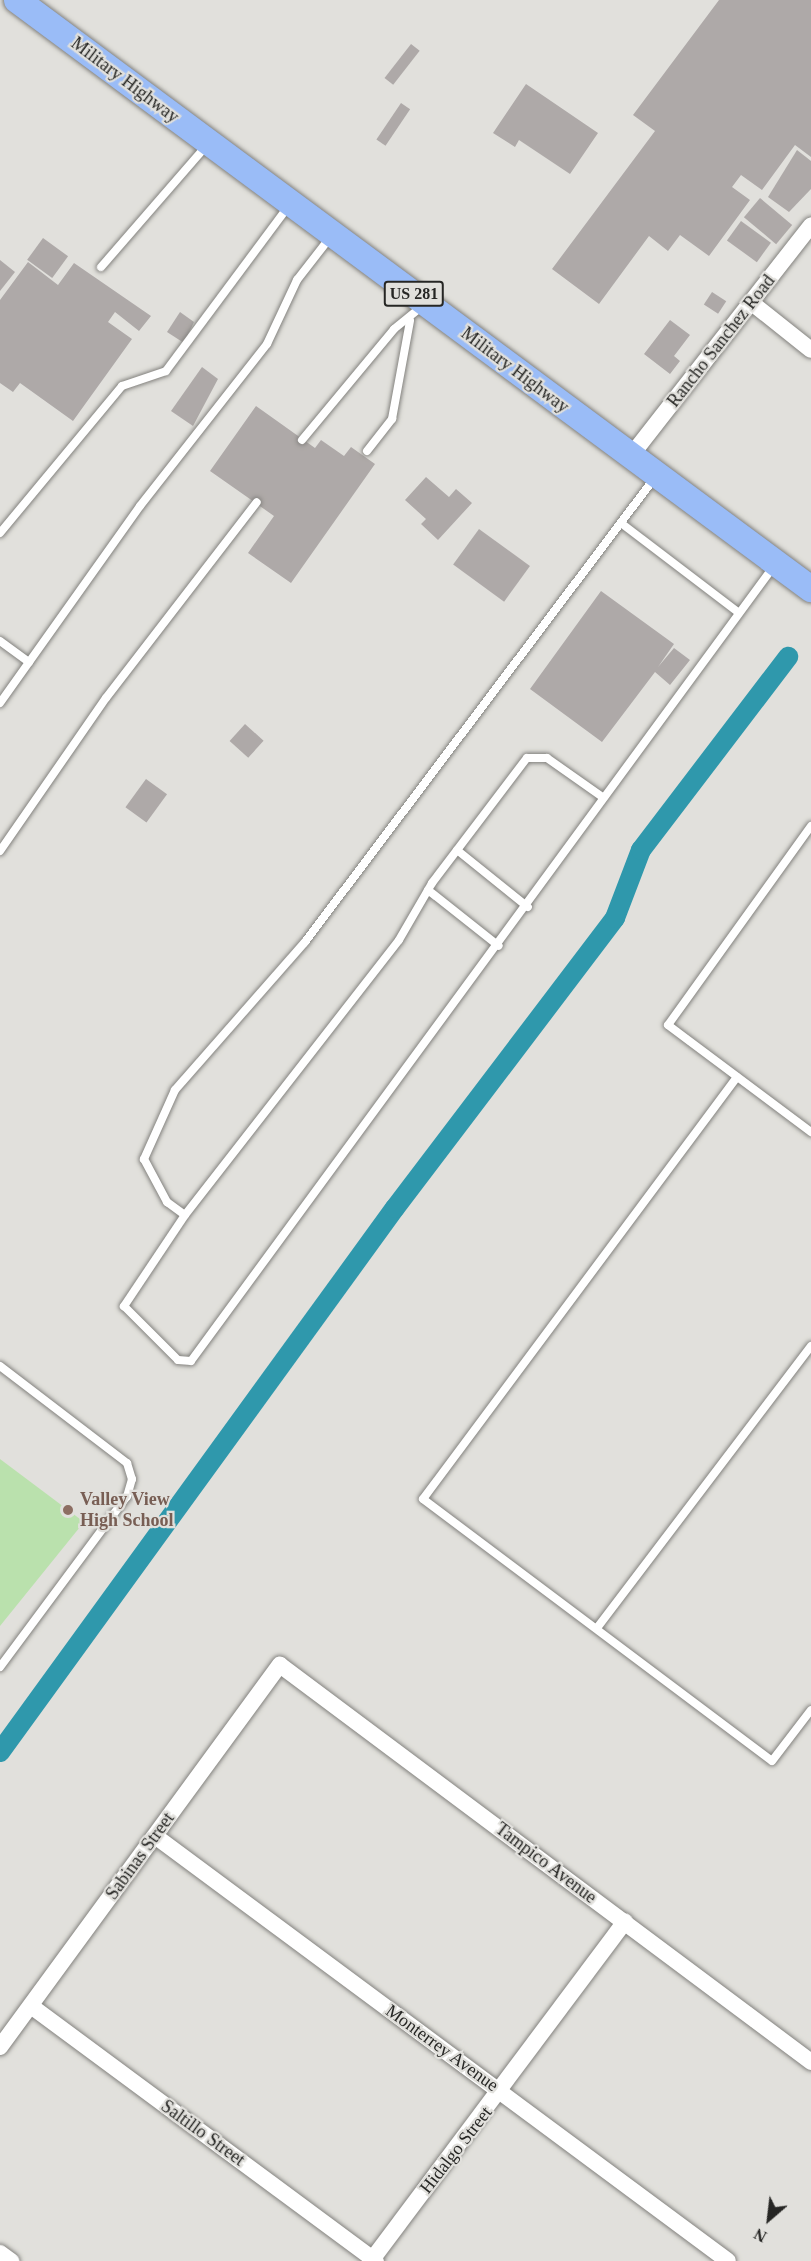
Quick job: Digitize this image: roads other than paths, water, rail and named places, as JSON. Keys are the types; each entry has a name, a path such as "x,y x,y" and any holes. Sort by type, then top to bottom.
{"main road":[{"name":"Military Highway","path":"17,0 332,235 418,312 630,457 776,563 809,583"}],"street":[{"name":"Rancho Sanchez Road","path":"630,457 811,225"},
{"path":"752,303 811,350"},
{"name":"Sabinas Street","path":"0,2047 280,1665"},
{"name":"Tampico Avenue","path":"280,1665 811,2062"},
{"name":"Monterrey Avenue","path":"155,1836 728,2261"},
{"name":"Hidalgo Street","path":"373,2260 625,1922"},
{"name":"Saltillo Street","path":"30,2006 373,2260"},
{"path":"0,2253 11,2261"}],"lane":[{"path":"101,267 209,143"},
{"path":"0,533 122,386 166,371 291,204"},
{"path":"0,703 140,506 267,344 297,280 332,235"},
{"path":"302,440 394,329 418,312"},
{"path":"367,451 392,419 418,312"},
{"path":"185,1215 166,1202 144,1159 175,1090 304,942 656,476"},
{"path":"0,851 106,698 256,502"},
{"path":"621,523 739,613"},
{"path":"601,796 547,758 526,758 457,850 428,890 399,940 185,1215 124,1306 178,1360 191,1361 528,907 601,796 776,563"},
{"path":"0,641 29,662"},
{"path":"811,826 668,1025 811,1132"},
{"path":"457,850 528,907"},
{"path":"428,890 499,946"},
{"path":"737,1077 423,1499 772,1761 811,1710"},
{"path":"597,1628 811,1346"},
{"path":"0,1366 127,1463 132,1479 127,1496 0,1667"}],"waterway":[{"path":"0,1752 395,1208 615,918 641,850 788,657"}],"place":[{"name":"Valley View High School","path":"68,1510"}]}
